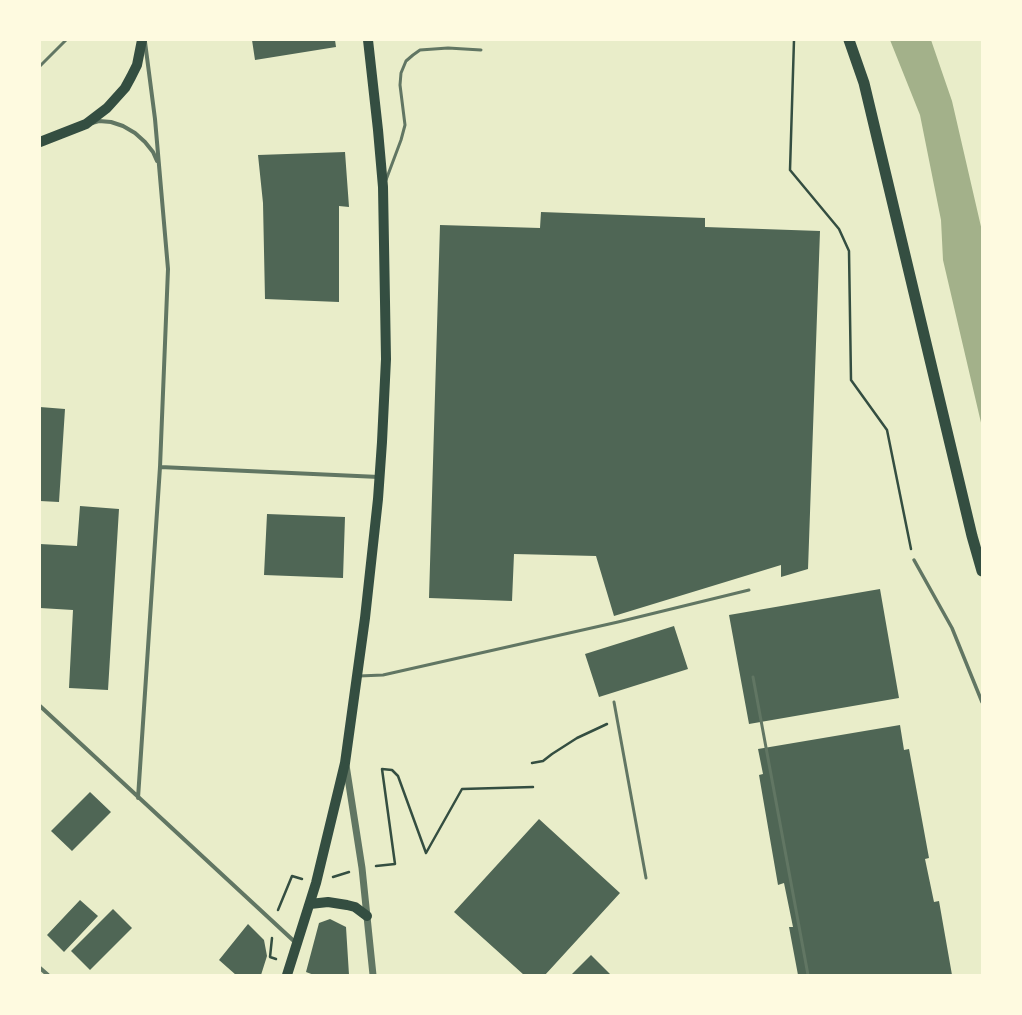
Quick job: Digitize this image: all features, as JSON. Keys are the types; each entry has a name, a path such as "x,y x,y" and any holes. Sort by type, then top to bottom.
{"highway":[{"path":"849,40 864,83 970,529 982,571"}],"main road":[{"path":"40,142 86,124 107,108 124,88 136,65 142,40"},
{"path":"287,975 310,904 346,763 366,610 380,477 386,359 383,187 368,40"},
{"path":"310,904 328,902 347,905 355,908 367,916"}],"street":[{"path":"138,798 160,467 168,269 159,164 145,40"},
{"path":"86,124 99,121 111,122 123,126 135,133 145,142 153,152 159,164"},
{"path":"160,467 380,477"},
{"path":"914,560 952,628 982,702"},
{"path":"40,706 297,944"},
{"path":"346,763 362,868 373,975"},
{"path":"40,968 48,975"}],"lane":[{"path":"40,66 66,40"},
{"path":"383,187 401,140 405,125 400,85 401,73 406,61 420,50 448,48 481,50"},
{"path":"357,676 390,674 618,622 749,590"},
{"path":"754,677 808,975"},
{"path":"614,702 646,878"}],"path":[{"path":"794,40 790,170 839,229 849,251 850,380 887,430 914,560"},
{"path":"532,763 543,761 577,738 617,719"},
{"path":"392,770 398,776 426,853 462,789 534,787"}],"shaded area":[{"path":"890,40 931,40 952,101 982,231 982,427 943,260 941,220 920,115"}],"building":[{"path":"252,40 335,40 336,47 255,60"},
{"path":"345,152 349,207 339,206 339,302 265,299 263,203 258,155"},
{"path":"541,212 705,218 705,227 820,231 808,569 781,577 781,565 614,616 596,556 514,554 512,601 429,598 440,225 540,228"},
{"path":"40,407 65,409 59,502 40,501"},
{"path":"80,506 119,509 108,690 69,688 73,610 40,608 40,544 77,546"},
{"path":"267,514 345,517 343,578 264,575"},
{"path":"880,589 899,698 749,724 729,615"},
{"path":"674,626 688,669 599,697 585,654"},
{"path":"900,725 904,750 909,749 929,858 925,859 934,902 939,901 952,975 798,975 789,927 793,927 784,883 778,885 759,775 763,774 758,749"},
{"path":"90,792 111,812 72,851 51,831"},
{"path":"539,819 620,893 545,975 524,975 454,912"},
{"path":"80,900 98,916 64,952 47,935"},
{"path":"113,909 132,928 90,970 71,951"},
{"path":"330,919 346,927 349,975 314,975 306,972 319,923"},
{"path":"248,924 264,940 267,956 261,975 236,975 219,960"},
{"path":"591,955 611,975 571,975"}]}
